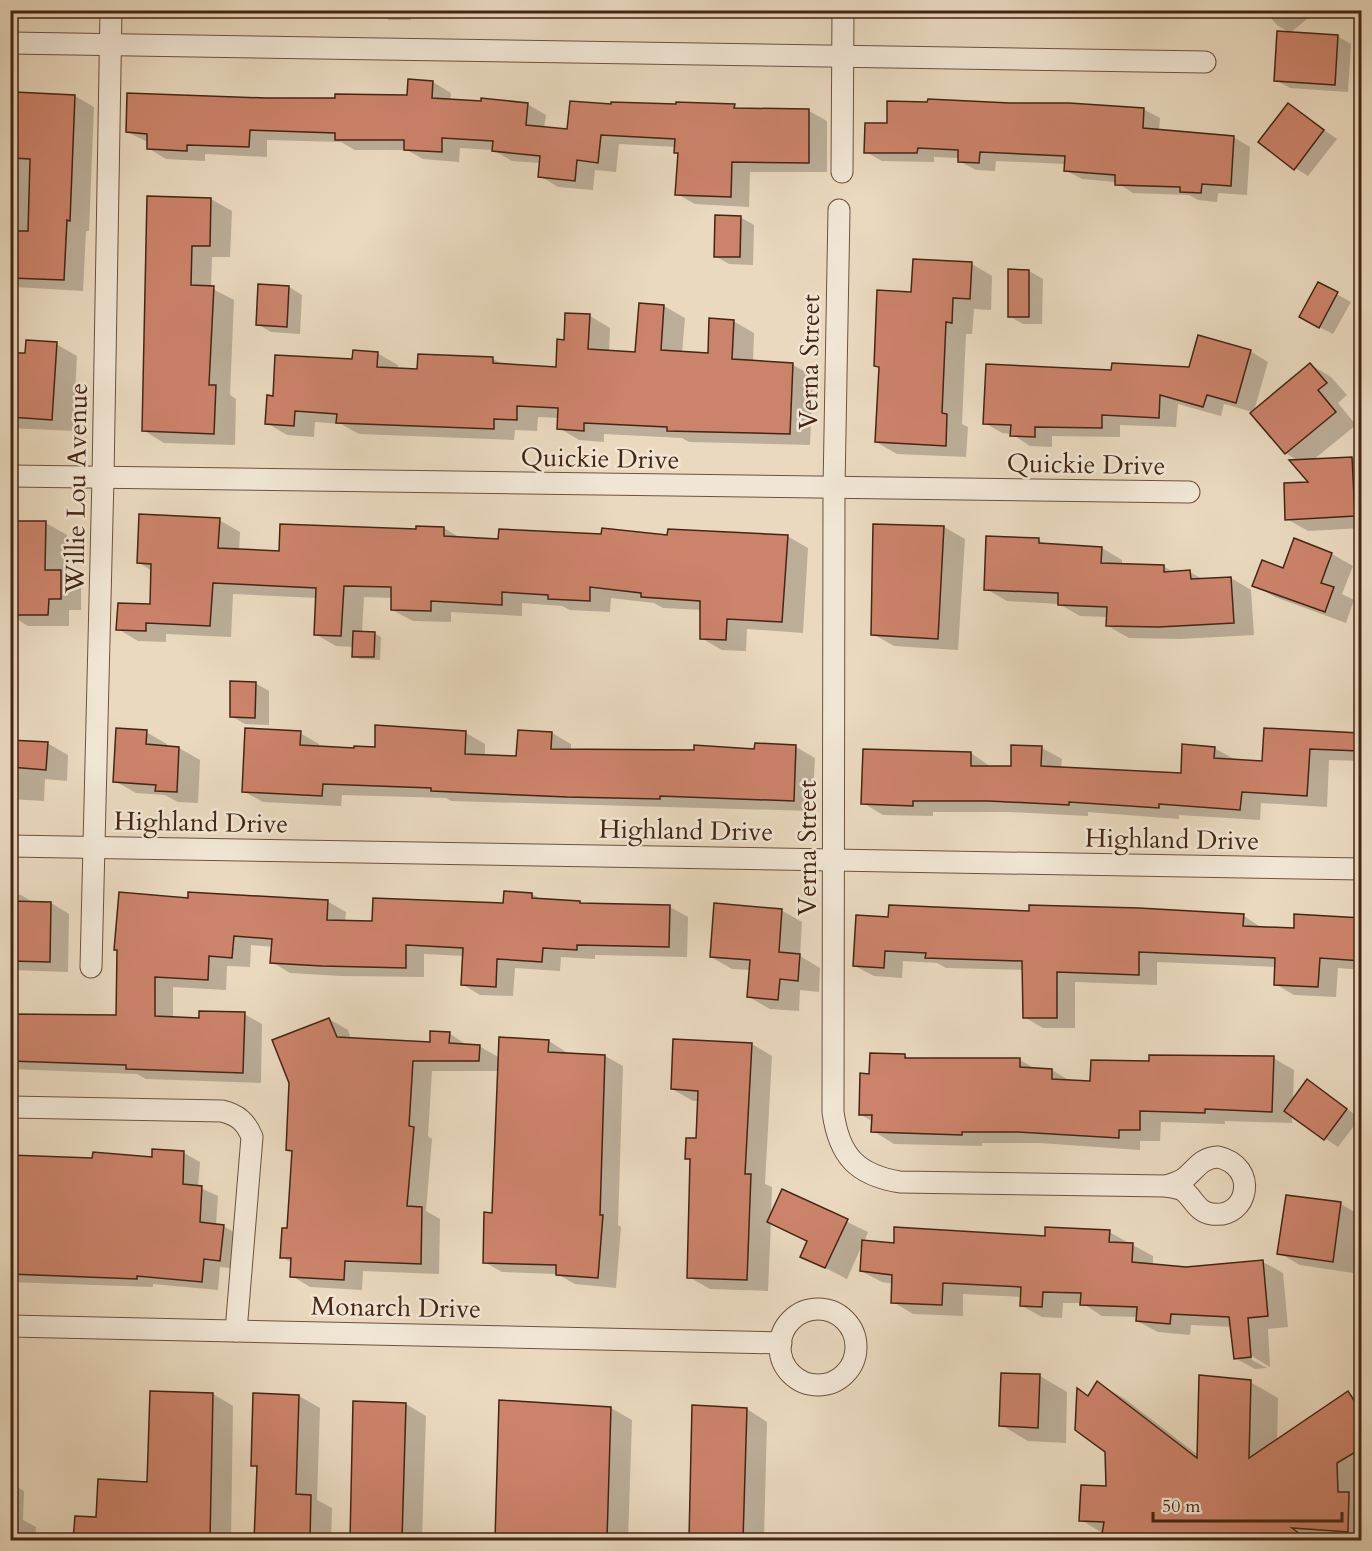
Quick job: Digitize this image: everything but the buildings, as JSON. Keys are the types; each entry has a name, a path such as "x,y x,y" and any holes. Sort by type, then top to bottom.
{"street":[{"name":"Willie Lou Avenue","path":"91,967 104,477 111,10"},
{"path":"842,172 843,10"},
{"path":"10,43 1205,62"},
{"name":"Verna Street","path":"839,210 834,488 833,1112 836,1135 852,1162 880,1179 900,1182 1166,1186"},
{"name":"Quickie Drive","path":"10,476 1189,492"},
{"name":"Highland Drive","path":"10,846 1362,869"},
{"path":"10,1107 222,1111 235,1114 247,1125 252,1137 236,1331"},
{"name":"Monarch Drive","path":"10,1326 781,1343"}]}
